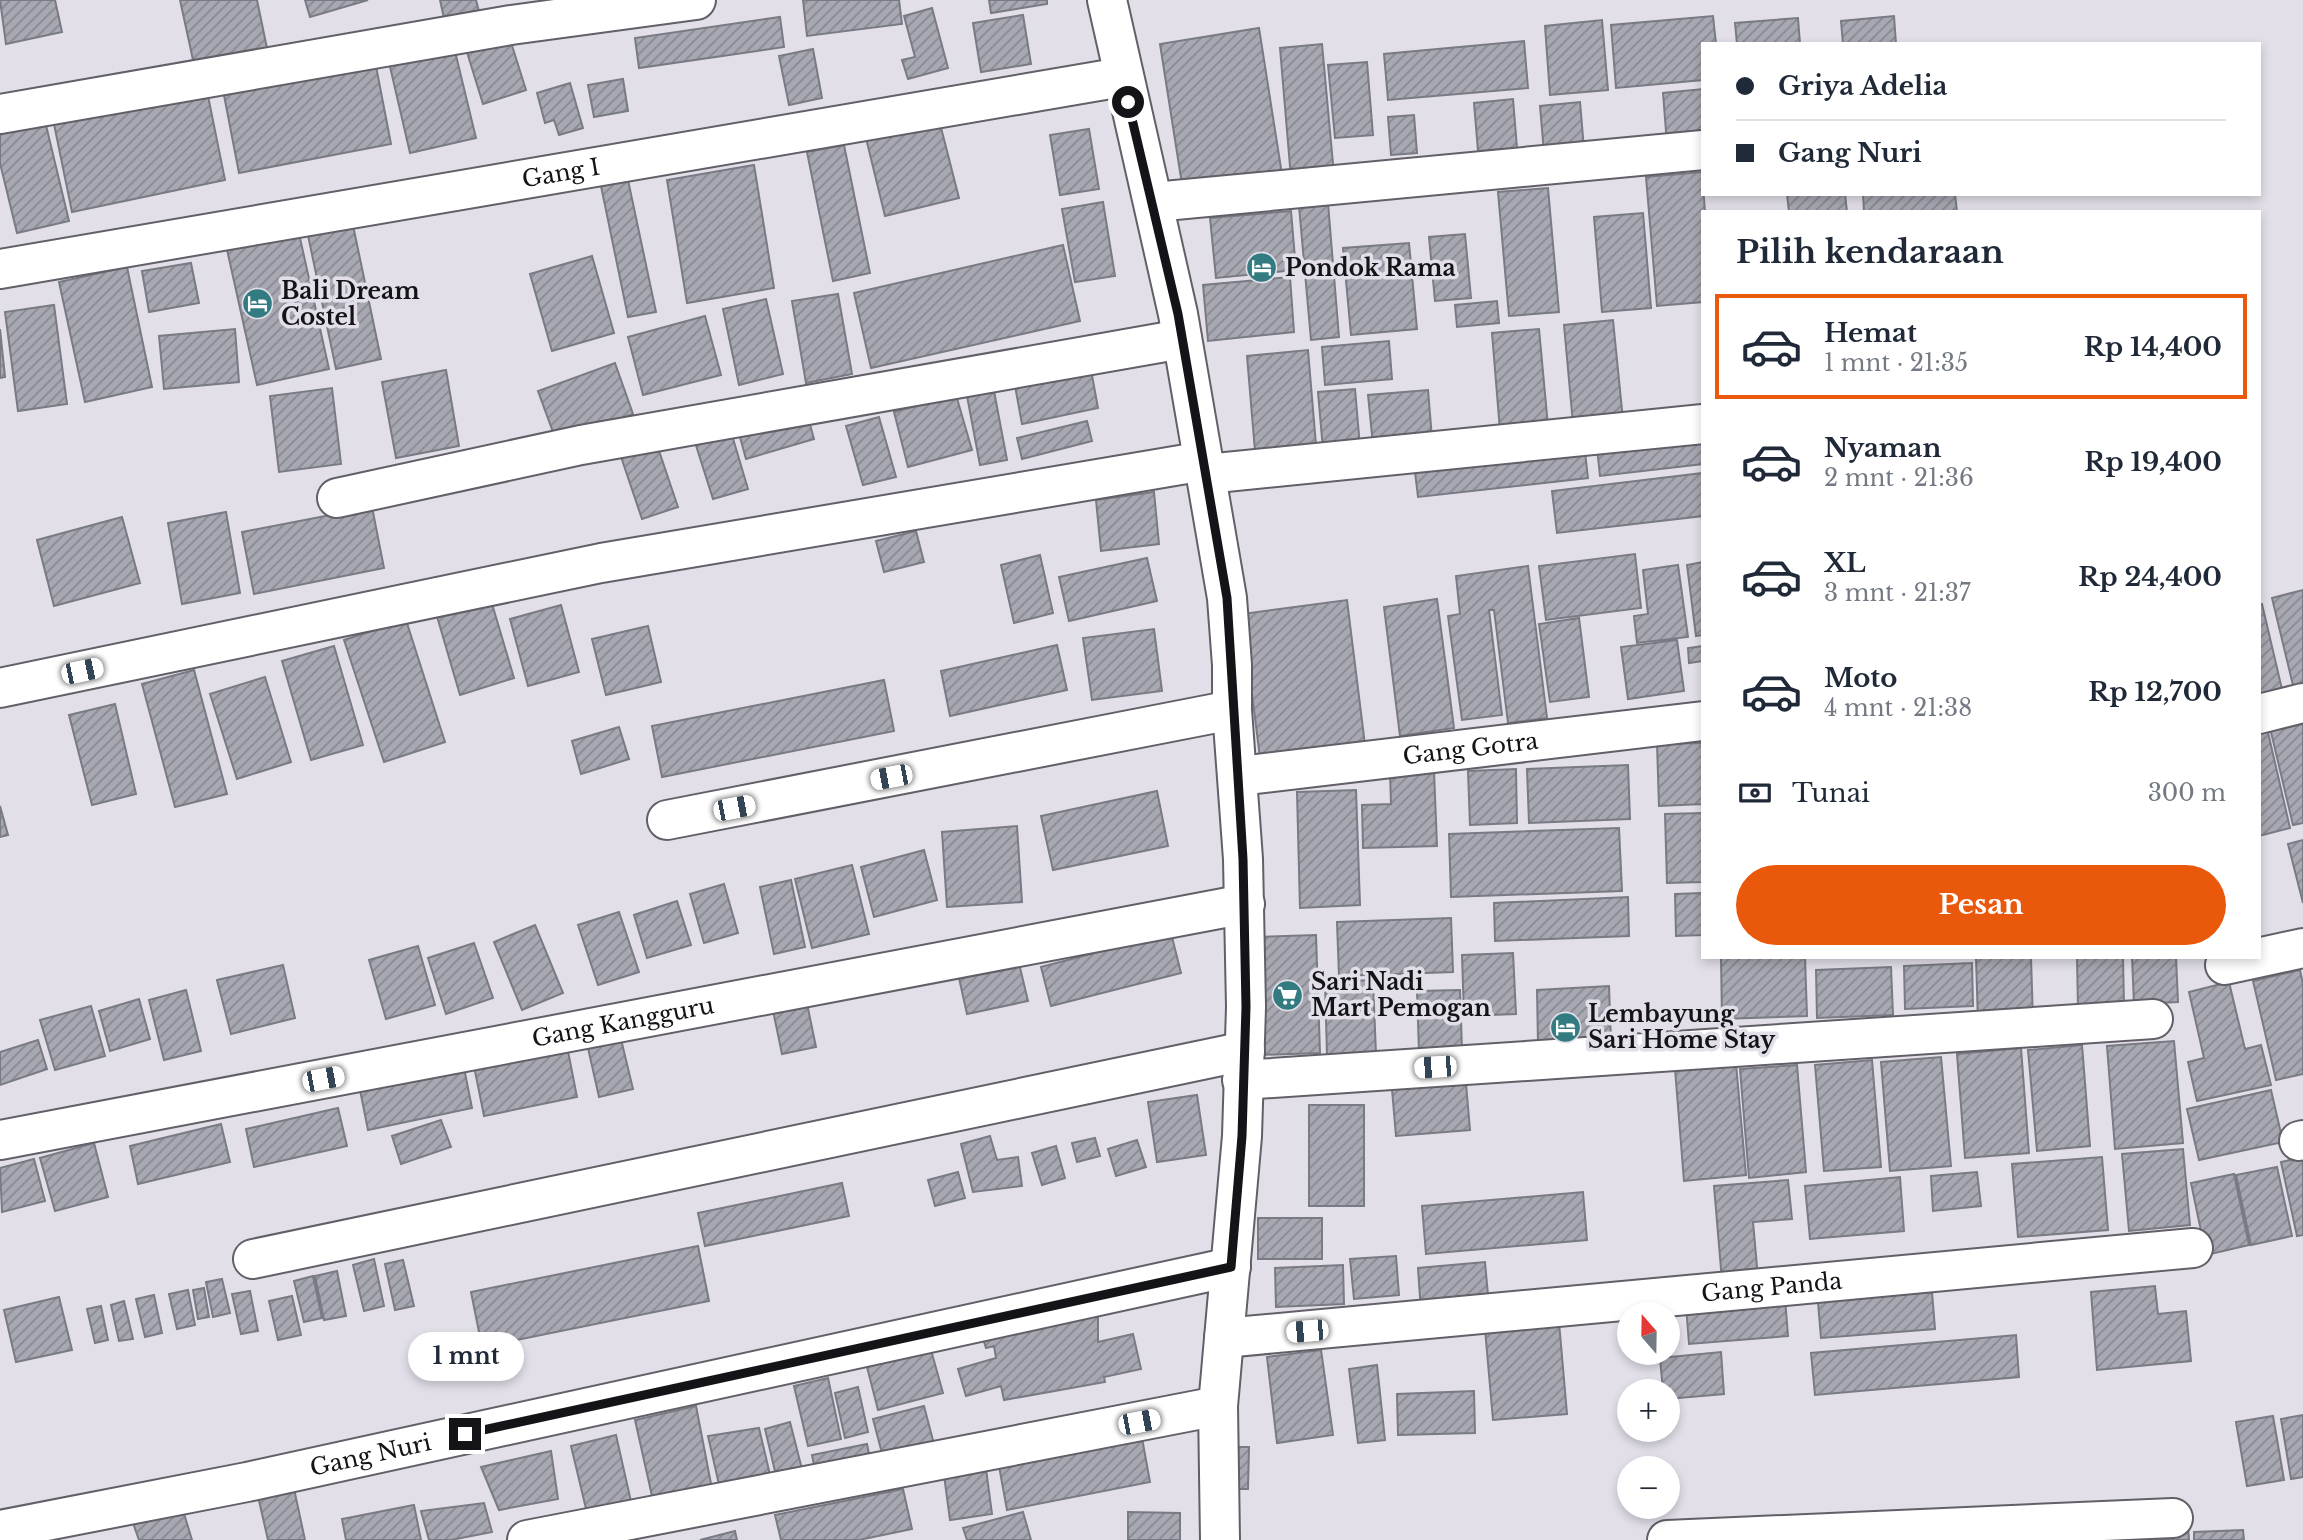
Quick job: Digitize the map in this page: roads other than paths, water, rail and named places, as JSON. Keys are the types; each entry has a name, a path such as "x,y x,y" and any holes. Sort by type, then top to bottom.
{"street":[{"path":"0,114 511,25 696,0"},
{"path":"1107,0 1122,77 1154,202 1182,338 1227,598 1245,904 1242,1136 1218,1406 1220,1540"},
{"name":"Gang I","path":"0,269 1122,77"},
{"path":"1154,202 1701,150"},
{"path":"337,498 581,445 1182,338"},
{"path":"0,688 601,563 1205,467 1701,424"},
{"path":"2261,713 2303,702"},
{"path":"667,820 1232,710"},
{"name":"Gang Gotra","path":"1239,776 1701,721"},
{"name":"Gang Kangguru","path":"0,1140 1245,904"},
{"path":"2261,957 2303,948"},
{"path":"2225,965 2253,959"},
{"path":"253,1259 1243,1066 2153,1019"},
{"name":"Gang Panda","path":"1224,1338 2193,1248"},
{"name":"Gang Nuri","path":"0,1531 247,1482 1231,1267"},
{"path":"527,1540 1218,1406"},
{"path":"1667,1540 2173,1518"}],"place":[{"name":"Pondok Rama","path":"1262,268"},
{"name":"Bali Dream Costel","path":"258,304"},
{"name":"Sari Nadi Mart Pemogan","path":"1288,995"},
{"name":"Lembayung Sari Home Stay","path":"1565,1027"}]}
